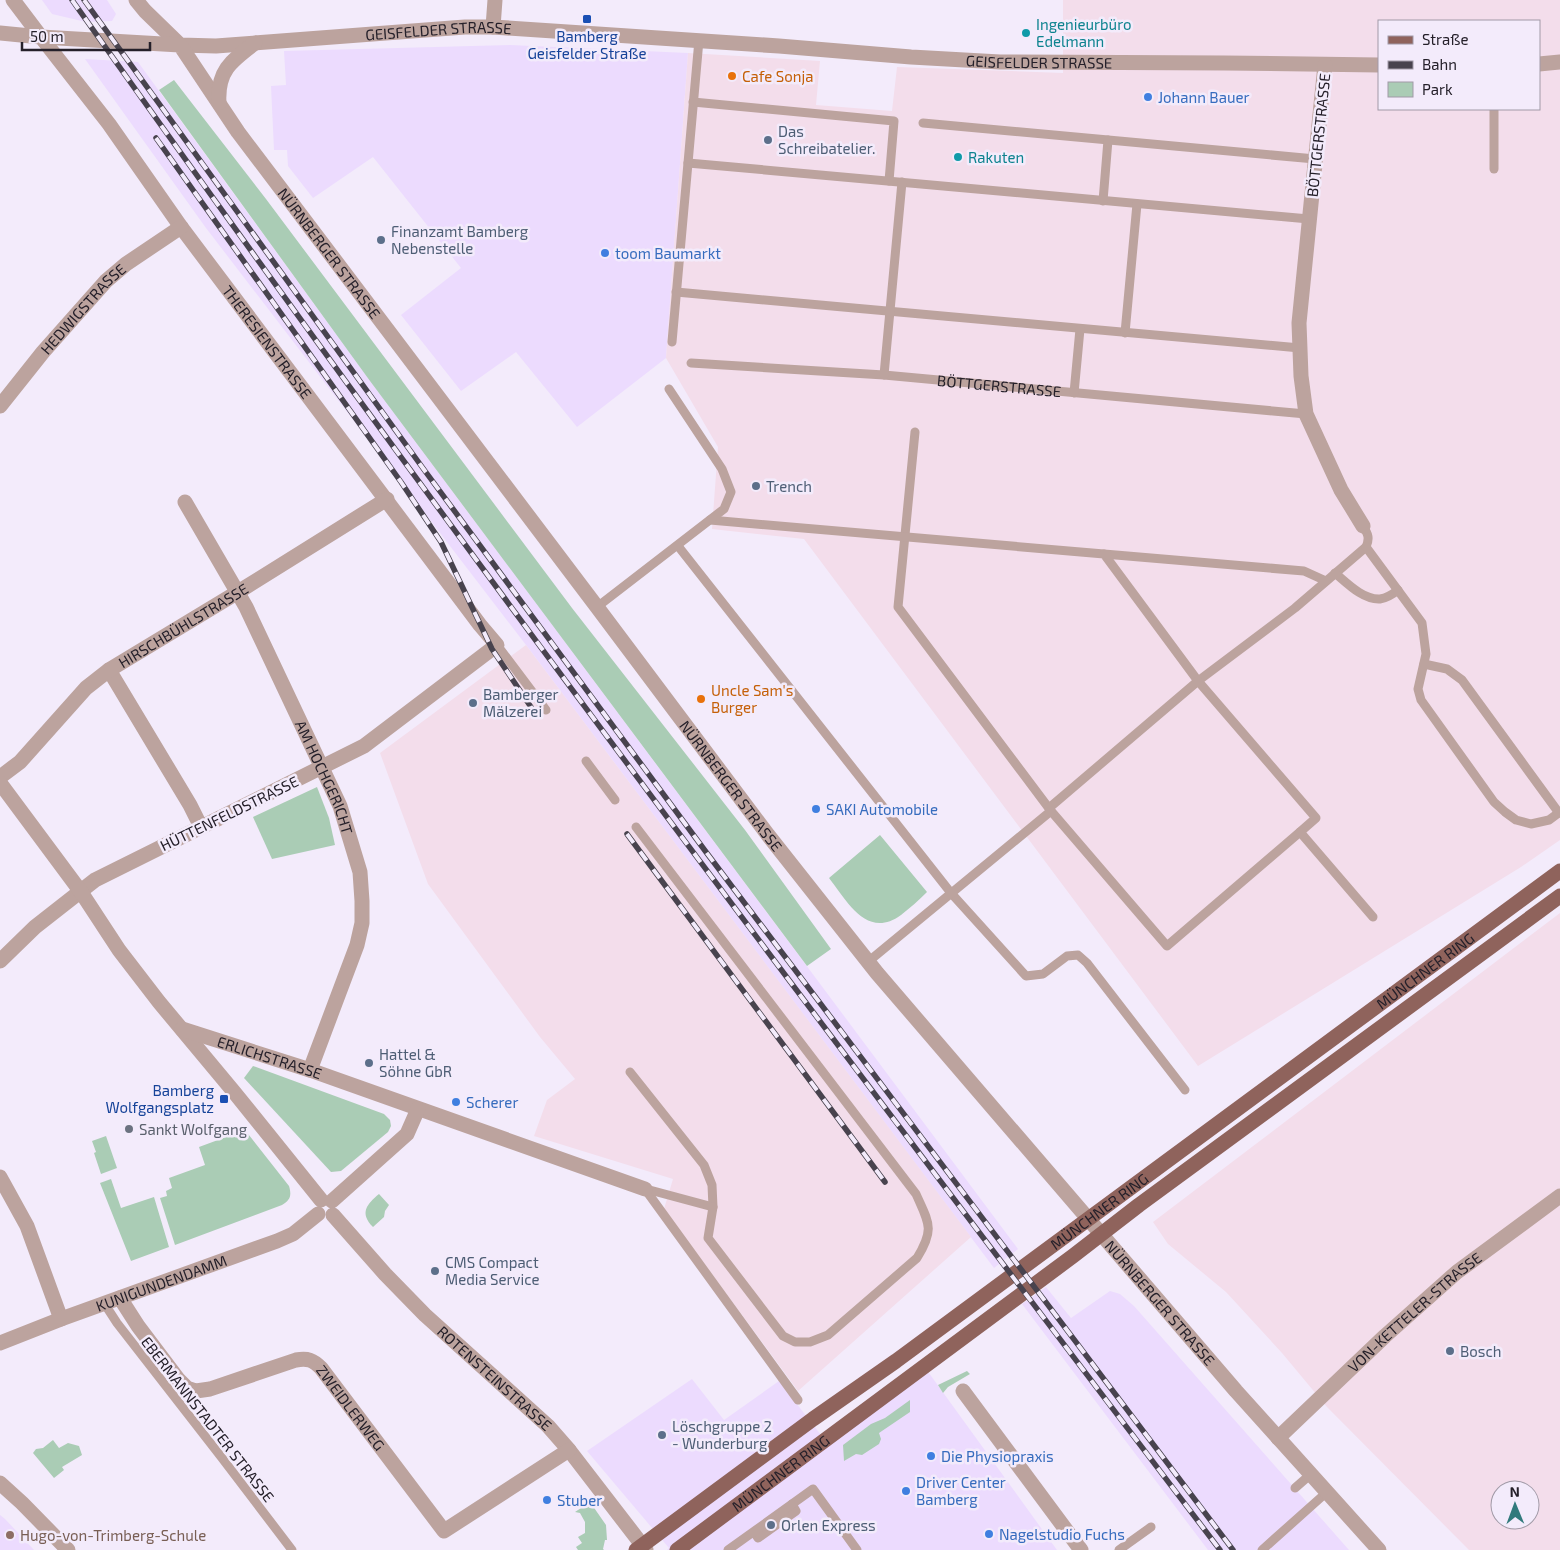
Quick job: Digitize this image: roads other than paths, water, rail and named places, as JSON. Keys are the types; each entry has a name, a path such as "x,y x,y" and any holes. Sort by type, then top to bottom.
{"main road":[{"name":"MÜNCHNER RING","path":"641,1548 1560,871"},
{"name":"MÜNCHNER RING","path":"677,1550 1139,1205 1560,896"}],"street":[{"path":"13,0 41,37"},
{"name":"NÜRNBERGER STRASSE","path":"136,0 180,45 238,132 598,607 768,835 868,961 1068,1196 1278,1438 1379,1550"},
{"path":"492,27 495,0"},
{"name":"GEISFELDER STRASSE","path":"180,45 216,46 492,27 1000,62 1378,65"},
{"path":"0,34 180,45"},
{"name":"THERESIENSTRASSE","path":"41,37 109,124 180,227 497,645"},
{"path":"219,103 218,88 228,67 233,60 255,43"},
{"path":"1540,64 1560,62"},
{"name":"BÖTTGERSTRASSE","path":"1325,64 1299,323 1301,376 1306,414 1341,490 1363,526"},
{"name":"HEDWIGSTRASSE","path":"0,406 43,352 106,281 126,264 180,227"},
{"name":"HIRSCHBÜHLSTRASSE","path":"0,777 20,762 86,688 109,670 387,499"},
{"name":"AM HOCHGERICHT","path":"185,502 238,592 340,806 360,872 362,923 357,945 310,1070"},
{"name":"HÜTTENFELDSTRASSE","path":"0,961 35,927 95,880 364,746 497,645"},
{"path":"109,670 190,805 201,827"},
{"path":"0,783 81,892 125,957 182,1029"},
{"name":"ERLICHSTRASSE","path":"182,1029 310,1070 645,1189"},
{"name":"ROTENSTEINSTRASSE","path":"182,1029 326,1208 385,1274 418,1308 548,1426 569,1450 641,1548"},
{"name":"KUNIGUNDENDAMM","path":"0,1343 294,1234 326,1208 407,1134 418,1109"},
{"path":"0,1177 27,1226 61,1319"},
{"name":"VON-KETTELER-STRASSE","path":"1278,1438 1417,1306 1457,1272 1560,1196"},
{"name":"ZWEIDLERWEG","path":"120,1298 138,1326 178,1379 187,1388 196,1391 210,1389 296,1360 307,1358 314,1362 321,1368 444,1531 569,1450"},
{"path":"963,1391 1081,1550"},
{"path":"0,1483 68,1550"}],"lane":[{"path":"672,342 699,40"},
{"path":"693,102 894,121 889,181"},
{"path":"1494,110 1494,168"},
{"path":"923,123 1315,159"},
{"path":"1103,200 1108,140"},
{"path":"688,163 1309,219"},
{"path":"884,376 902,182"},
{"path":"1125,332 1137,204"},
{"path":"676,292 1300,348"},
{"path":"1074,393 1080,328"},
{"name":"BÖTTGERSTRASSE","path":"691,363 884,376 1306,414"},
{"path":"598,607 724,509 731,492 722,469 669,389"},
{"path":"915,432 898,607 1050,810 1167,946 1316,818 1198,681 1104,554"},
{"path":"710,520 1304,571 1326,581"},
{"path":"868,961 1050,810 1198,681 1295,608 1366,547 1369,540 1363,526"},
{"path":"678,546 951,893 1026,976 1044,974 1068,956 1078,955 1087,963 1185,1090"},
{"path":"1366,547 1422,623 1426,654 1418,689 1421,700 1494,802 1516,820 1532,824 1549,820 1559,813 1462,680 1447,669 1424,664"},
{"path":"1335,573 1357,591 1374,598 1382,599 1398,590"},
{"path":"497,645 546,710"},
{"path":"586,762 615,800"},
{"path":"630,1072 704,1165 712,1185 713,1207 708,1238 783,1336 795,1342 810,1342 828,1335 917,1258 927,1242 929,1230 926,1216 916,1194 636,827"},
{"path":"1300,832 1374,917"},
{"path":"645,1189 713,1207"},
{"path":"645,1189 798,1400"},
{"name":"EBERMANNSTADTER STRASSE","path":"104,1304 292,1550"},
{"path":"1295,1488 1311,1474"},
{"path":"728,1550 813,1489 857,1550"},
{"path":"1262,1550 1326,1492"},
{"path":"1119,1550 1151,1527"}],"railway":[{"path":"72,0 353,392 639,780 1220,1550"},
{"path":"84,0 425,471 706,852 1233,1550"},
{"path":"156,138 401,482 441,542 492,649 537,716"},
{"path":"627,834 885,1182"}],"place":[{"name":"Bamberg Geisfelder Straße","path":"587,19"},
{"name":"Ingenieurbüro Edelmann","path":"1026,33"},
{"name":"Cafe Sonja","path":"732,76"},
{"name":"Johann Bauer","path":"1148,97"},
{"name":"Das Schreibatelier.","path":"768,140"},
{"name":"Rakuten","path":"958,157"},
{"name":"Finanzamt Bamberg Nebenstelle","path":"381,240"},
{"name":"toom Baumarkt","path":"605,253"},
{"name":"Trench","path":"756,486"},
{"name":"Uncle Sam's Burger","path":"701,699"},
{"name":"Bamberger Mälzerei","path":"473,703"},
{"name":"SAKI Automobile","path":"816,809"},
{"name":"Hattel & Söhne GbR","path":"369,1063"},
{"name":"Bamberg Wolfgangsplatz","path":"224,1099"},
{"name":"Scherer","path":"456,1102"},
{"name":"Sankt Wolfgang","path":"129,1129"},
{"name":"CMS Compact Media Service","path":"435,1271"},
{"name":"Bosch","path":"1450,1351"},
{"name":"Löschgruppe 2 - Wunderburg","path":"662,1435"},
{"name":"Die Physiopraxis","path":"931,1456"},
{"name":"Driver Center Bamberg","path":"906,1491"},
{"name":"Stuber","path":"547,1500"},
{"name":"Orlen Express","path":"771,1525"},
{"name":"Nagelstudio Fuchs","path":"989,1534"},
{"name":"Hugo-von-Trimberg-Schule","path":"10,1535"}]}
